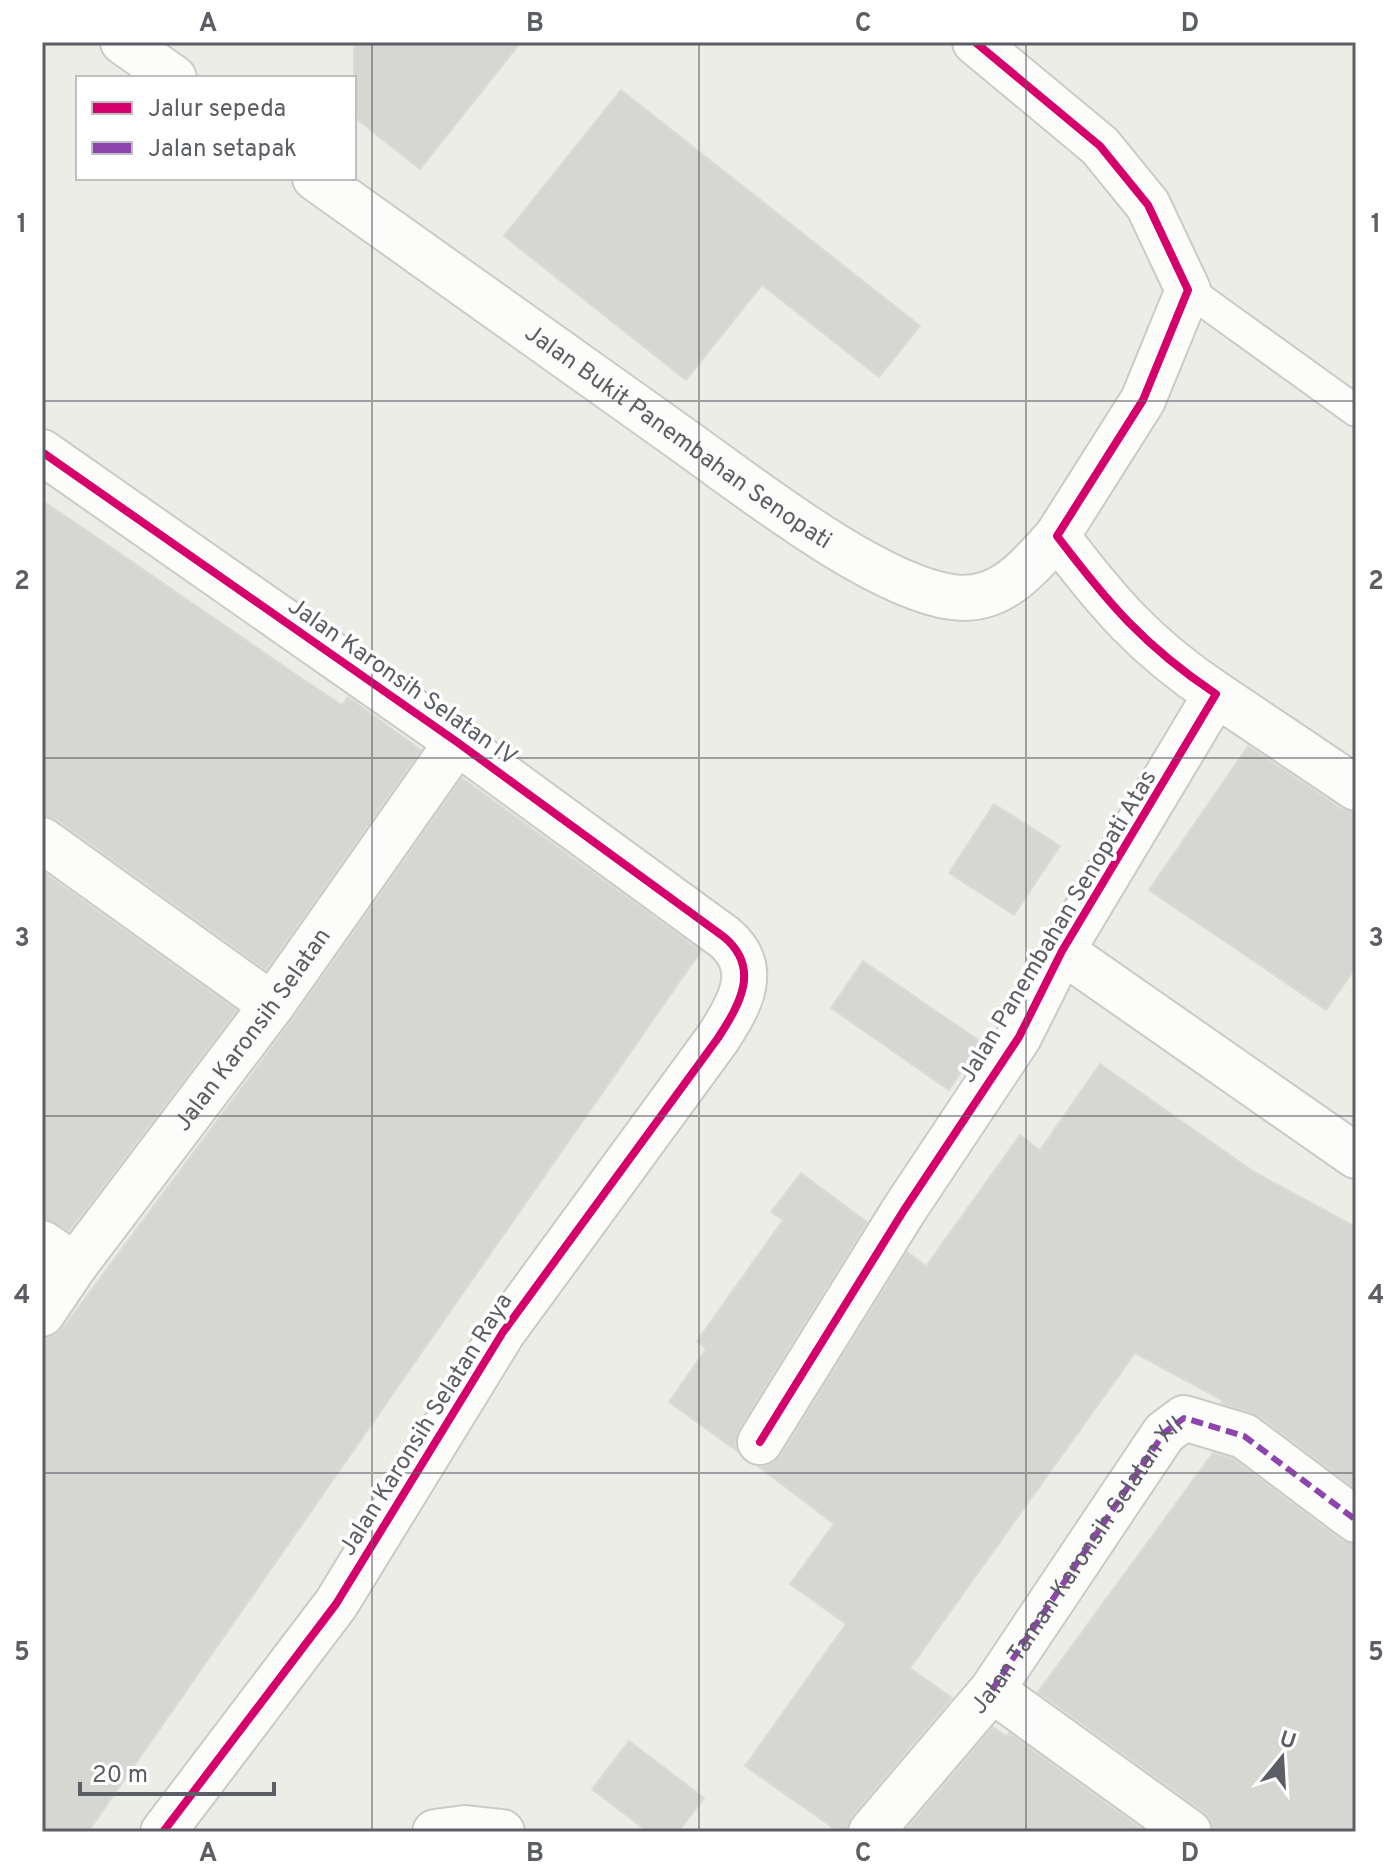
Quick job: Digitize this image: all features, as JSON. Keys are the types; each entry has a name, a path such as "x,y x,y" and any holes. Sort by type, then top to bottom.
{"street":[{"path":"123,42 171,76"},
{"path":"975,42 1100,146 1148,205 1188,290 1143,400 1057,536 1111,607 1152,647 1356,788"},
{"name":"Jalan Bukit Panembahan Senopati","path":"318,180 761,495 891,577 954,597 984,596 1010,585 1057,536"},
{"name":"Jalan Karonsih Selatan IV","path":"42,452 457,742 737,948"},
{"name":"Jalan Panembahan Senopati Atas","path":"760,1442 904,1210 1019,1037 1062,951 1216,694"},
{"name":"Jalan Karonsih Selatan","path":"42,1314 59,1254 272,1005 457,742"},
{"path":"42,840 272,1005"},
{"name":"Jalan Karonsih Selatan Raya","path":"166,1831 336,1604 503,1332 737,1009 744,984 744,964 737,948"},
{"name":"Jalan Panembahan Senopati Atas","path":"1062,951 1356,1156"},
{"name":"Jalan Taman Karonsih Selatan XII","path":"871,1832 992,1690 1164,1433 1184,1418 1244,1436 1356,1520"},
{"path":"992,1690 1189,1832"},
{"path":"435,1832 465,1828 503,1832"}],"lane":[{"path":"1188,290 1356,411"}],"building":[{"path":"354,42 521,42 420,169 356,119"},
{"path":"621,90 920,326 879,377 762,285 686,380 504,236"},
{"path":"42,500 301,678 342,705 348,697 421,750 266,970 57,820 42,815"},
{"path":"1248,746 1342,809 1356,813 1356,967 1326,1010 1149,890"},
{"path":"462,778 701,951 88,1832 42,1832 42,1339 54,1336 63,1328 292,1020"},
{"path":"994,804 1060,846 1014,915 949,873"},
{"path":"42,871 237,1010 69,1231 42,1218"},
{"path":"863,961 981,1042 949,1090 831,1008"},
{"path":"1100,1064 1254,1172 1356,1227 1356,1489 1259,1416 1221,1403 1222,1400 1135,1353 910,1668 952,1698 852,1816 847,1832 839,1832 745,1766 846,1624 790,1584 834,1524 759,1467 771,1464 781,1455 907,1252 926,1266 1020,1135 1040,1150"},
{"path":"801,1173 867,1222 739,1429 735,1440 737,1451 669,1402 706,1349 697,1341 783,1220 771,1212"},
{"path":"1213,1453 1233,1459 1341,1540 1356,1544 1356,1832 1214,1832 1204,1812 1038,1692"},
{"path":"993,1727 1006,1736 1009,1733 1146,1832 904,1832"},
{"path":"629,1741 704,1798 678,1832 648,1832 592,1789"}],"marked path":[{"path":"992,1690 1164,1433 1184,1418 1244,1436 1356,1520"}],"cycle path":[{"path":"760,1442 904,1210 1019,1037 1062,951 1216,694 1147,641 1093,582 1057,536 1143,400 1188,290 1148,205 1100,146 975,42"},
{"path":"42,452 457,742 724,937 742,961 744,974 739,999 718,1038 503,1332 336,1604 163,1832"}]}
